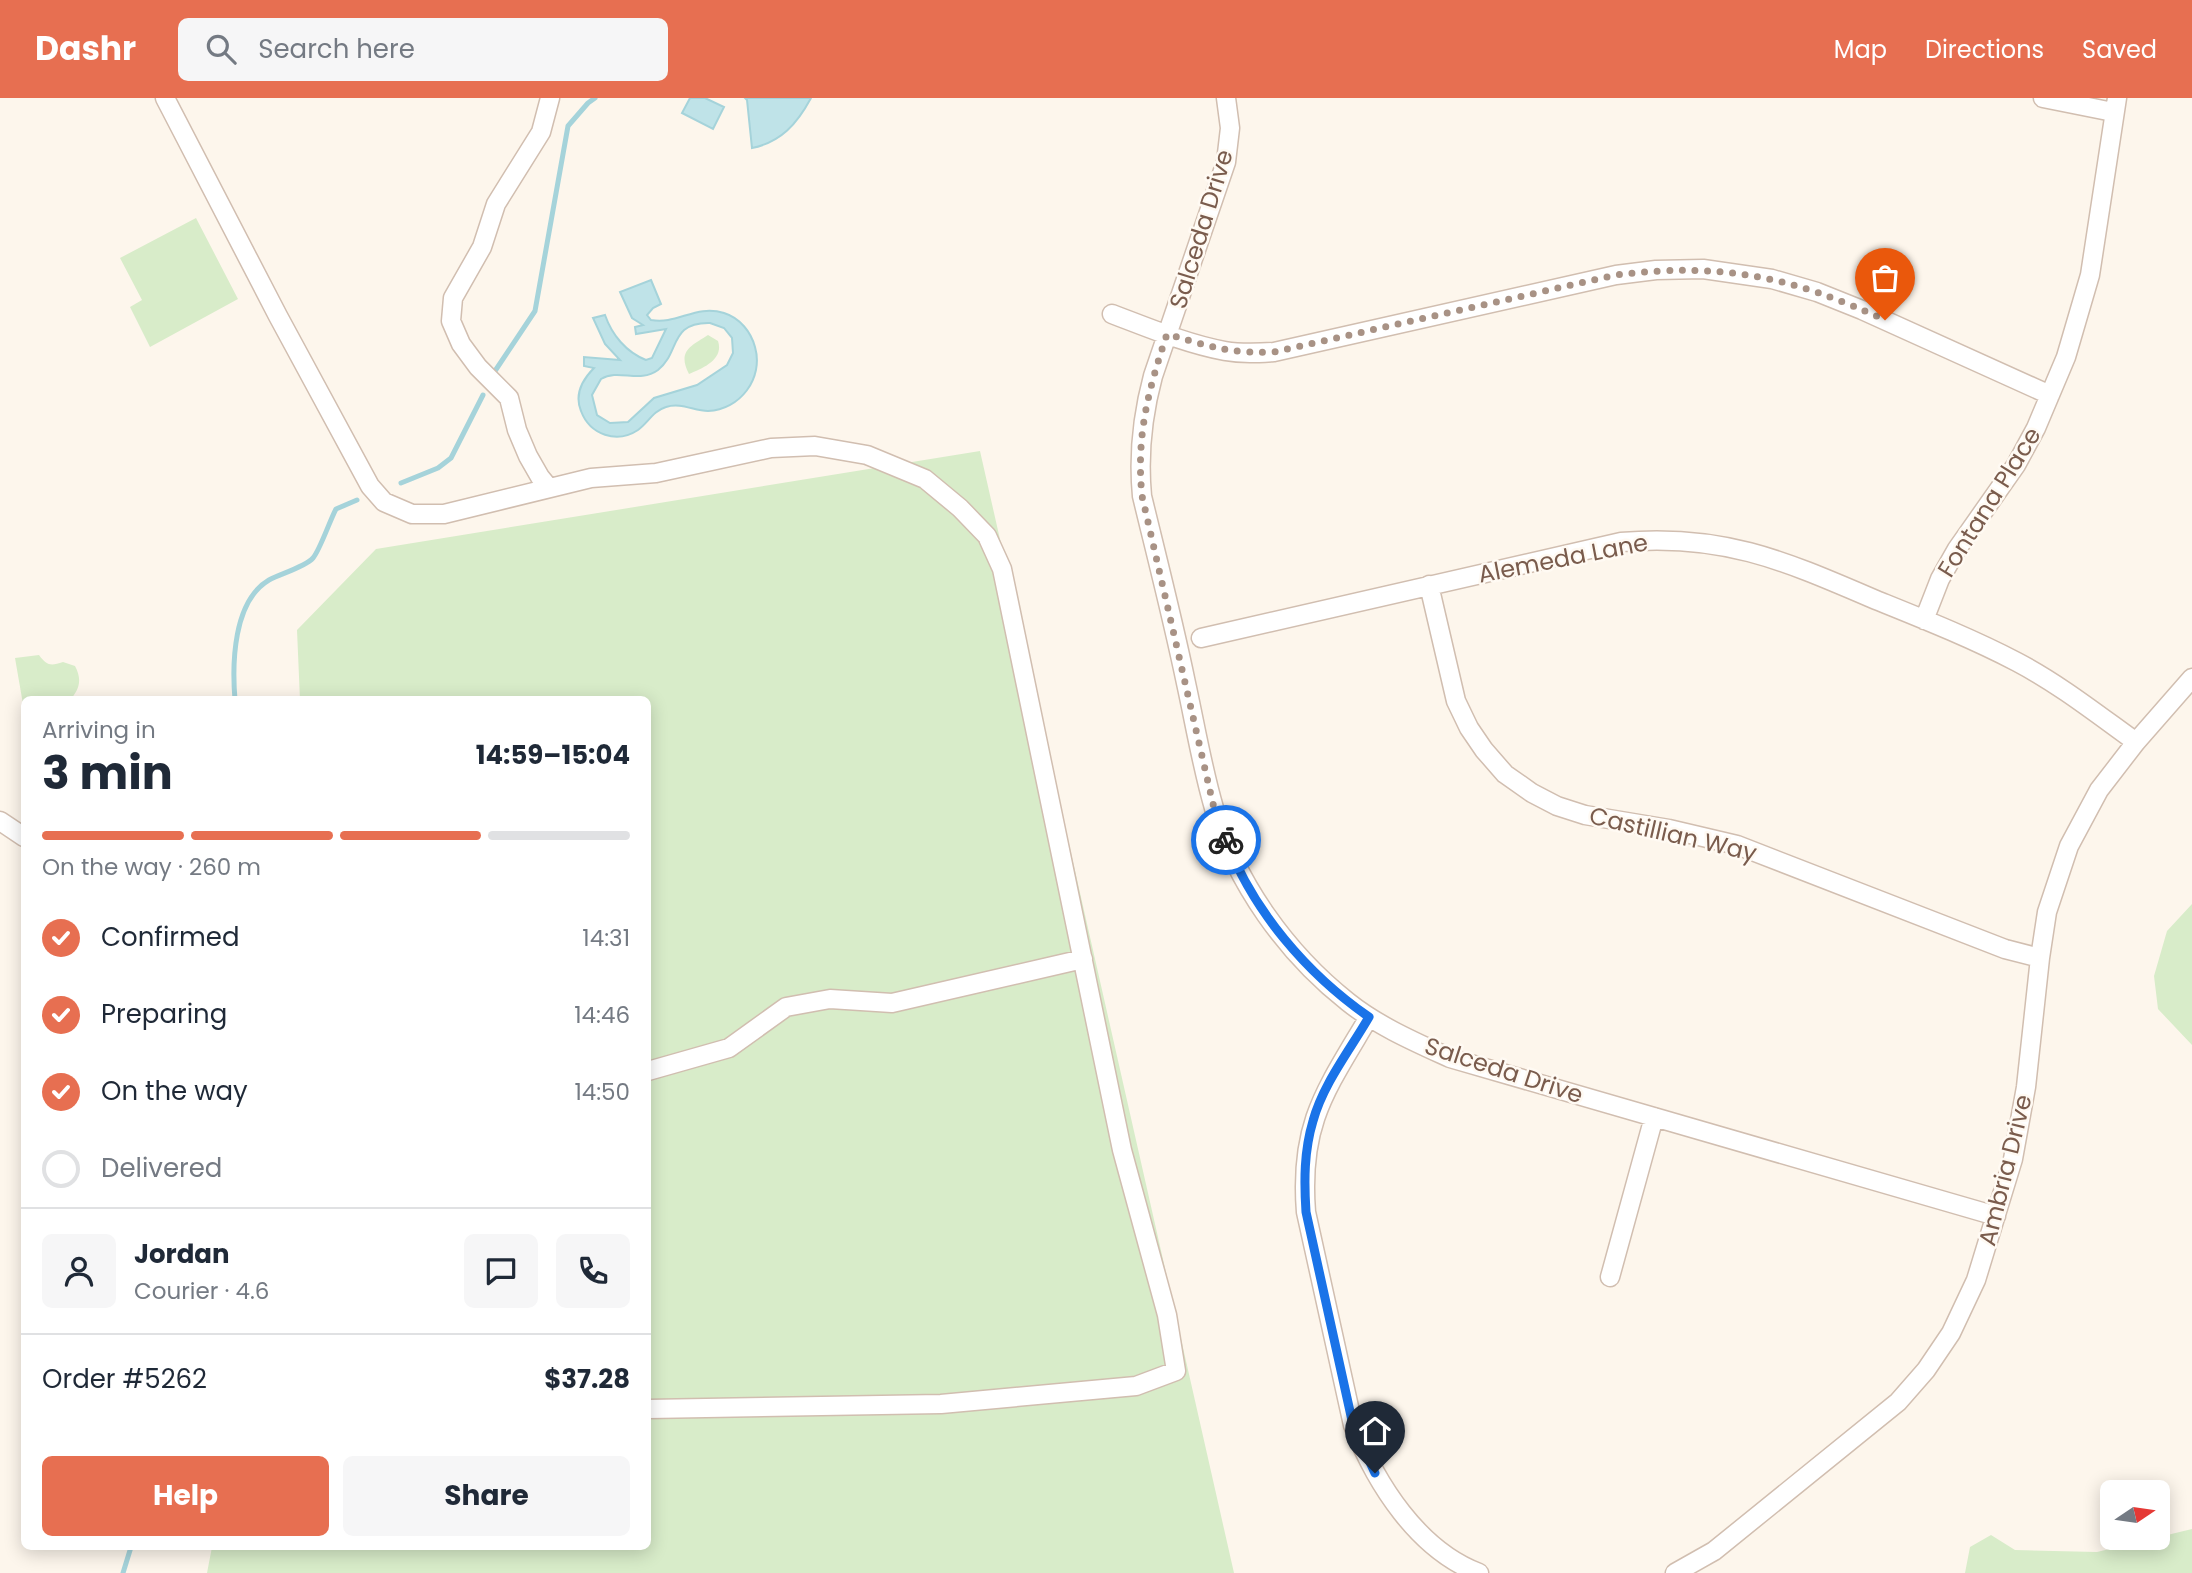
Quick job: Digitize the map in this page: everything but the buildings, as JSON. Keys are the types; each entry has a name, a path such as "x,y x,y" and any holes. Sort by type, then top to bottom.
{"street":[{"path":"165,98 370,486 384,502 412,514 444,514 591,478 656,473 771,448 815,446 867,455 918,476 960,508 987,536 1002,569 1122,1150 1167,1315 1176,1371 1136,1386 941,1404 651,1409"},
{"path":"549,488 528,456 517,430 509,398 478,367 461,344 451,321 453,298 482,247 496,204 541,132 550,98"},
{"name":"Salceda Drive","path":"1226,98 1230,128 1226,162 1145,405 1139,465 1142,496 1214,808 1245,882 1265,914 1288,943 1347,1002 1413,1042 1450,1058 1996,1216"},
{"path":"2043,98 2115,105"},
{"name":"Fontana Place","path":"1924,620 1940,579 1957,549 2016,464 2036,428 2066,357 2090,275 2115,105"},
{"path":"1112,314 1225,351 1274,352 1616,275 1656,270 1703,269 1772,279 1817,292 2050,395"},
{"name":"Alemeda Lane","path":"1201,638 1621,542 1652,539 1726,545 1781,560 2017,662 2056,685 2136,742"},
{"name":"Castillian Way","path":"1429,585 1456,701 1469,728 1505,774 1532,793 1557,806 1585,815 1669,829 1737,845 2005,949 2040,958"},
{"name":"Ambria Drive","path":"1675,1573 1714,1551 1898,1402 1926,1370 1951,1333 1976,1280 2013,1159 2026,1087 2047,912 2069,846 2099,790 2136,742 2192,678"},
{"path":"0,821 21,835"},
{"path":"651,1070 729,1048 786,1007 830,999 892,1003 1083,959"},
{"path":"1369,1017 1324,1093 1313,1120 1306,1152 1306,1212 1353,1425 1366,1459 1400,1510 1453,1569 1479,1573"},
{"path":"1610,1277 1654,1117"}],"green space":[{"path":"196,218 238,299 150,347 130,307 142,300 120,258"},
{"path":"708,335 718,341 718,353 706,366 689,374 685,354 691,346"},
{"path":"980,451 1234,1573 207,1573 211,1550 651,1550 651,696 300,696 297,630 376,549"},
{"path":"39,655 50,664 63,662 75,666 79,675 76,692 73,696 22,696 15,658"},
{"path":"2192,904 2192,1045 2158,1009 2154,976 2167,931"},
{"path":"2192,1529 2192,1573 1965,1573 1970,1547 1991,1535 2015,1550 2097,1552 2170,1550 2170,1534"}],"water":[{"path":"690,98 705,98 724,107 713,129 682,113"},
{"path":"745,98 811,98 800,116 780,136 752,148"},
{"path":"651,280 661,304 647,315 651,320 669,320 704,311 724,313 735,318 751,336 757,359 753,381 747,390 730,405 720,409 703,411 677,406 666,407 630,434 613,436 597,431 585,419 579,405 583,382 594,368 584,366 584,357 620,360 605,344 593,318 605,315 621,342 646,360 652,358 666,329 636,334 635,327 643,325 632,318 620,292","holes":["710,323 724,328 732,338 733,353 727,365 697,385 654,398 628,422 610,423 597,415 592,395 601,379 615,375 651,374 665,363 681,333 688,328"]}],"waterway":[{"path":"495,371 535,311 568,126 595,98"},
{"path":"401,483 438,468 451,458 483,395"},
{"path":"235,696 237,634 248,603 257,590 269,580 313,558 336,509 357,500"},
{"path":"123,1573 130,1550"}],"way so far":[{"path":"1226,840 1214,808 1142,496 1139,465 1145,405 1167,334 1225,351 1274,352 1616,275 1656,270 1703,269 1772,279 1817,292 1885,320"}],"route":[{"path":"1226,840 1245,882 1288,943 1347,1002 1369,1017 1324,1093 1313,1120 1306,1152 1304,1183 1306,1212 1353,1425 1366,1459 1375,1473"}]}
